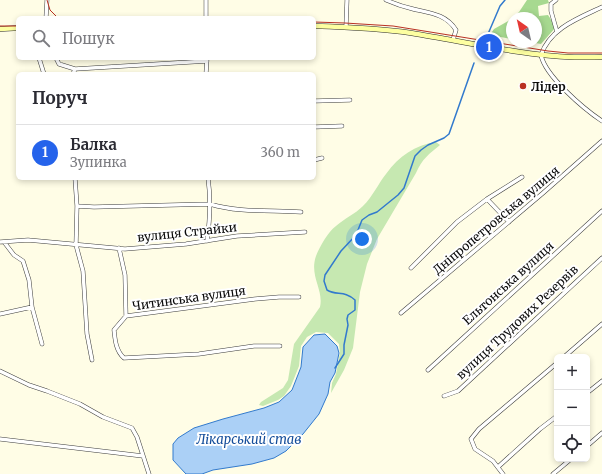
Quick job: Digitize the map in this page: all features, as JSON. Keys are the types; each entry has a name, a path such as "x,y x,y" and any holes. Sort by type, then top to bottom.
{"main road":[{"path":"316,26 391,31 541,55 602,57"},
{"path":"0,29 16,28"}],"street":[{"path":"46,16 47,0"},
{"path":"206,0 206,16"},
{"path":"346,27 347,0"},
{"path":"386,0 443,16 456,30 453,40"},
{"path":"556,0 551,4 551,11 556,32"},
{"path":"602,7 572,21 556,32 547,42 541,55 544,64 554,78 567,92 602,122"},
{"path":"40,60 43,72"},
{"path":"57,60 58,64 75,69 194,60"},
{"path":"206,72 207,60"},
{"path":"316,101 350,100"},
{"path":"316,127 342,126"},
{"name":"Дніпропетровська вулиця","path":"402,313 602,141"},
{"path":"316,160 322,158"},
{"path":"411,268 458,222 487,199 522,177"},
{"path":"75,180 77,206 76,245 83,270 87,334 92,360"},
{"path":"207,241 210,219 208,180"},
{"path":"487,199 508,222"},
{"path":"77,206 94,207 210,204 251,210 301,212"},
{"name":"Ельтонська вулиця","path":"428,370 602,211"},
{"name":"вулиця Страйки","path":"2,242 28,240 120,248 186,244 237,236 305,232"},
{"path":"2,242 14,255 23,261 29,280 32,306 42,344"},
{"name":"Читинська вулиця","path":"120,248 125,275 126,316 255,299 299,297"},
{"name":"вулиця Трудових Резервів","path":"444,396 458,391 602,258"},
{"path":"0,314 32,306"},
{"path":"126,316 114,330 115,341 120,354 124,358 199,354 254,346 280,346"},
{"path":"567,354 602,324"},
{"path":"503,474 493,461 475,449 471,439 479,429 554,366"},
{"path":"0,371 28,385 47,390 80,404 103,417 132,428 137,437 150,474"},
{"path":"590,391 602,381"},
{"path":"498,467 554,418"},
{"path":"590,443 602,433"},
{"path":"0,439 143,456"},
{"path":"553,474 567,462"}],"green space":[{"path":"527,0 548,0 549,3 538,6 539,12 519,12"},
{"path":"548,15 556,27 542,43 542,16"},
{"path":"506,22 506,38 490,35 494,29"},
{"path":"436,142 440,145 423,160 377,239 367,264 360,292 353,348 344,370 331,393 332,383 336,374 340,353 339,344 328,333 316,332 307,337 301,346 299,366 291,386 284,396 263,406 259,405 261,402 283,388 288,380 294,344 320,307 321,301 315,276 314,263 324,240 333,229 363,206 396,162 414,149 428,143"}],"water":[{"name":"Лікарський став","path":"325,334 337,346 339,353 335,373 330,382 328,394 319,414 303,434 286,451 274,458 252,464 213,470 202,474 186,474 173,460 173,444 178,438 194,428 264,408 279,402 292,390 301,367 303,347 314,335"}],"waterway":[{"path":"488,34 500,6 505,0"},
{"path":"335,368 344,354 344,345 348,325 347,319 348,315 355,310 355,300 347,295 334,293 327,290 324,281 325,275 341,251 356,235 362,220 377,212 398,195 404,188 415,156 428,145 444,138 449,134 474,63"}],"tram line":[{"path":"47,0 50,10 56,16"},
{"path":"316,22 393,26 548,51 568,53 602,53"},
{"path":"0,26 16,26"}],"place":[{"name":"Балка","path":"489,47"},
{"name":"Лідер","path":"523,86"}]}
